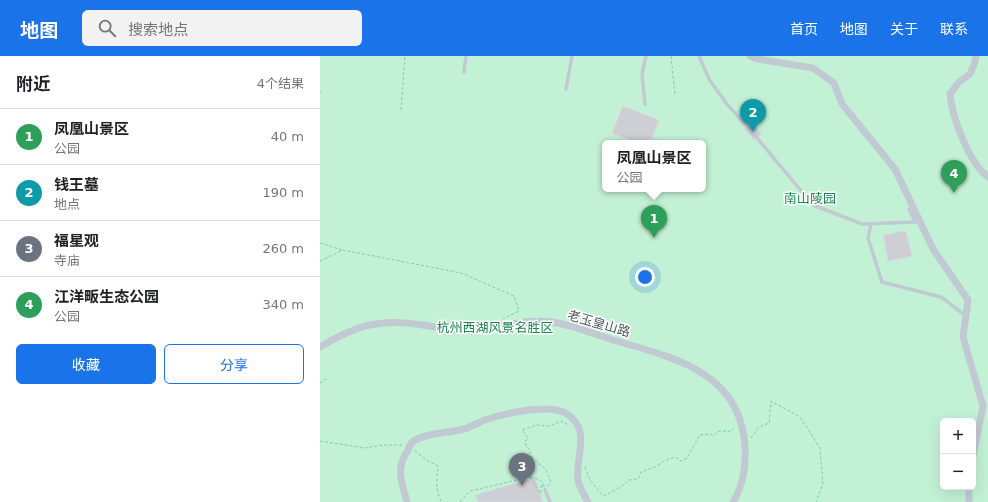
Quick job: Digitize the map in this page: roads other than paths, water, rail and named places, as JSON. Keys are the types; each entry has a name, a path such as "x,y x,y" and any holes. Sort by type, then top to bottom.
{"street":[{"path":"750,56 813,68 834,83 842,104 895,169 934,249 968,300 962,338 983,406 973,454"},
{"path":"976,56 970,74 959,82 950,94 956,121 973,160 982,173 988,177"},
{"name":"老玉皇山路","path":"320,347 342,334 379,322 406,322 459,331 473,331 527,321 552,322 611,340 623,342 680,361 703,372 721,388 738,413 744,437 745,466 738,495 733,502"},
{"path":"408,502 401,479 400,470 402,459 415,441 421,438 462,430 485,420 499,416 526,411 551,409 563,412 573,419 580,428 579,459 577,470 578,482 588,502"},
{"path":"969,490 970,502"}],"lane":[{"path":"464,72 466,56"},
{"path":"566,89 572,56"},
{"path":"645,104 642,74 646,56"},
{"path":"699,56 709,79 726,103 813,205 862,224 915,222 909,209"},
{"path":"871,224 868,238 882,282 941,297 966,316"},
{"path":"544,490 550,502"}],"place":[{"name":"钱王墓","path":"753,132"},
{"name":"江洋畈生态公园","path":"954,193"},
{"name":"凤凰山景区","path":"654,238"},
{"name":"福星观","path":"522,486"}],"park label":[{"name":"南山陵园","path":"810,198"},
{"name":"杭州西湖风景名胜区","path":"495,327"}]}
